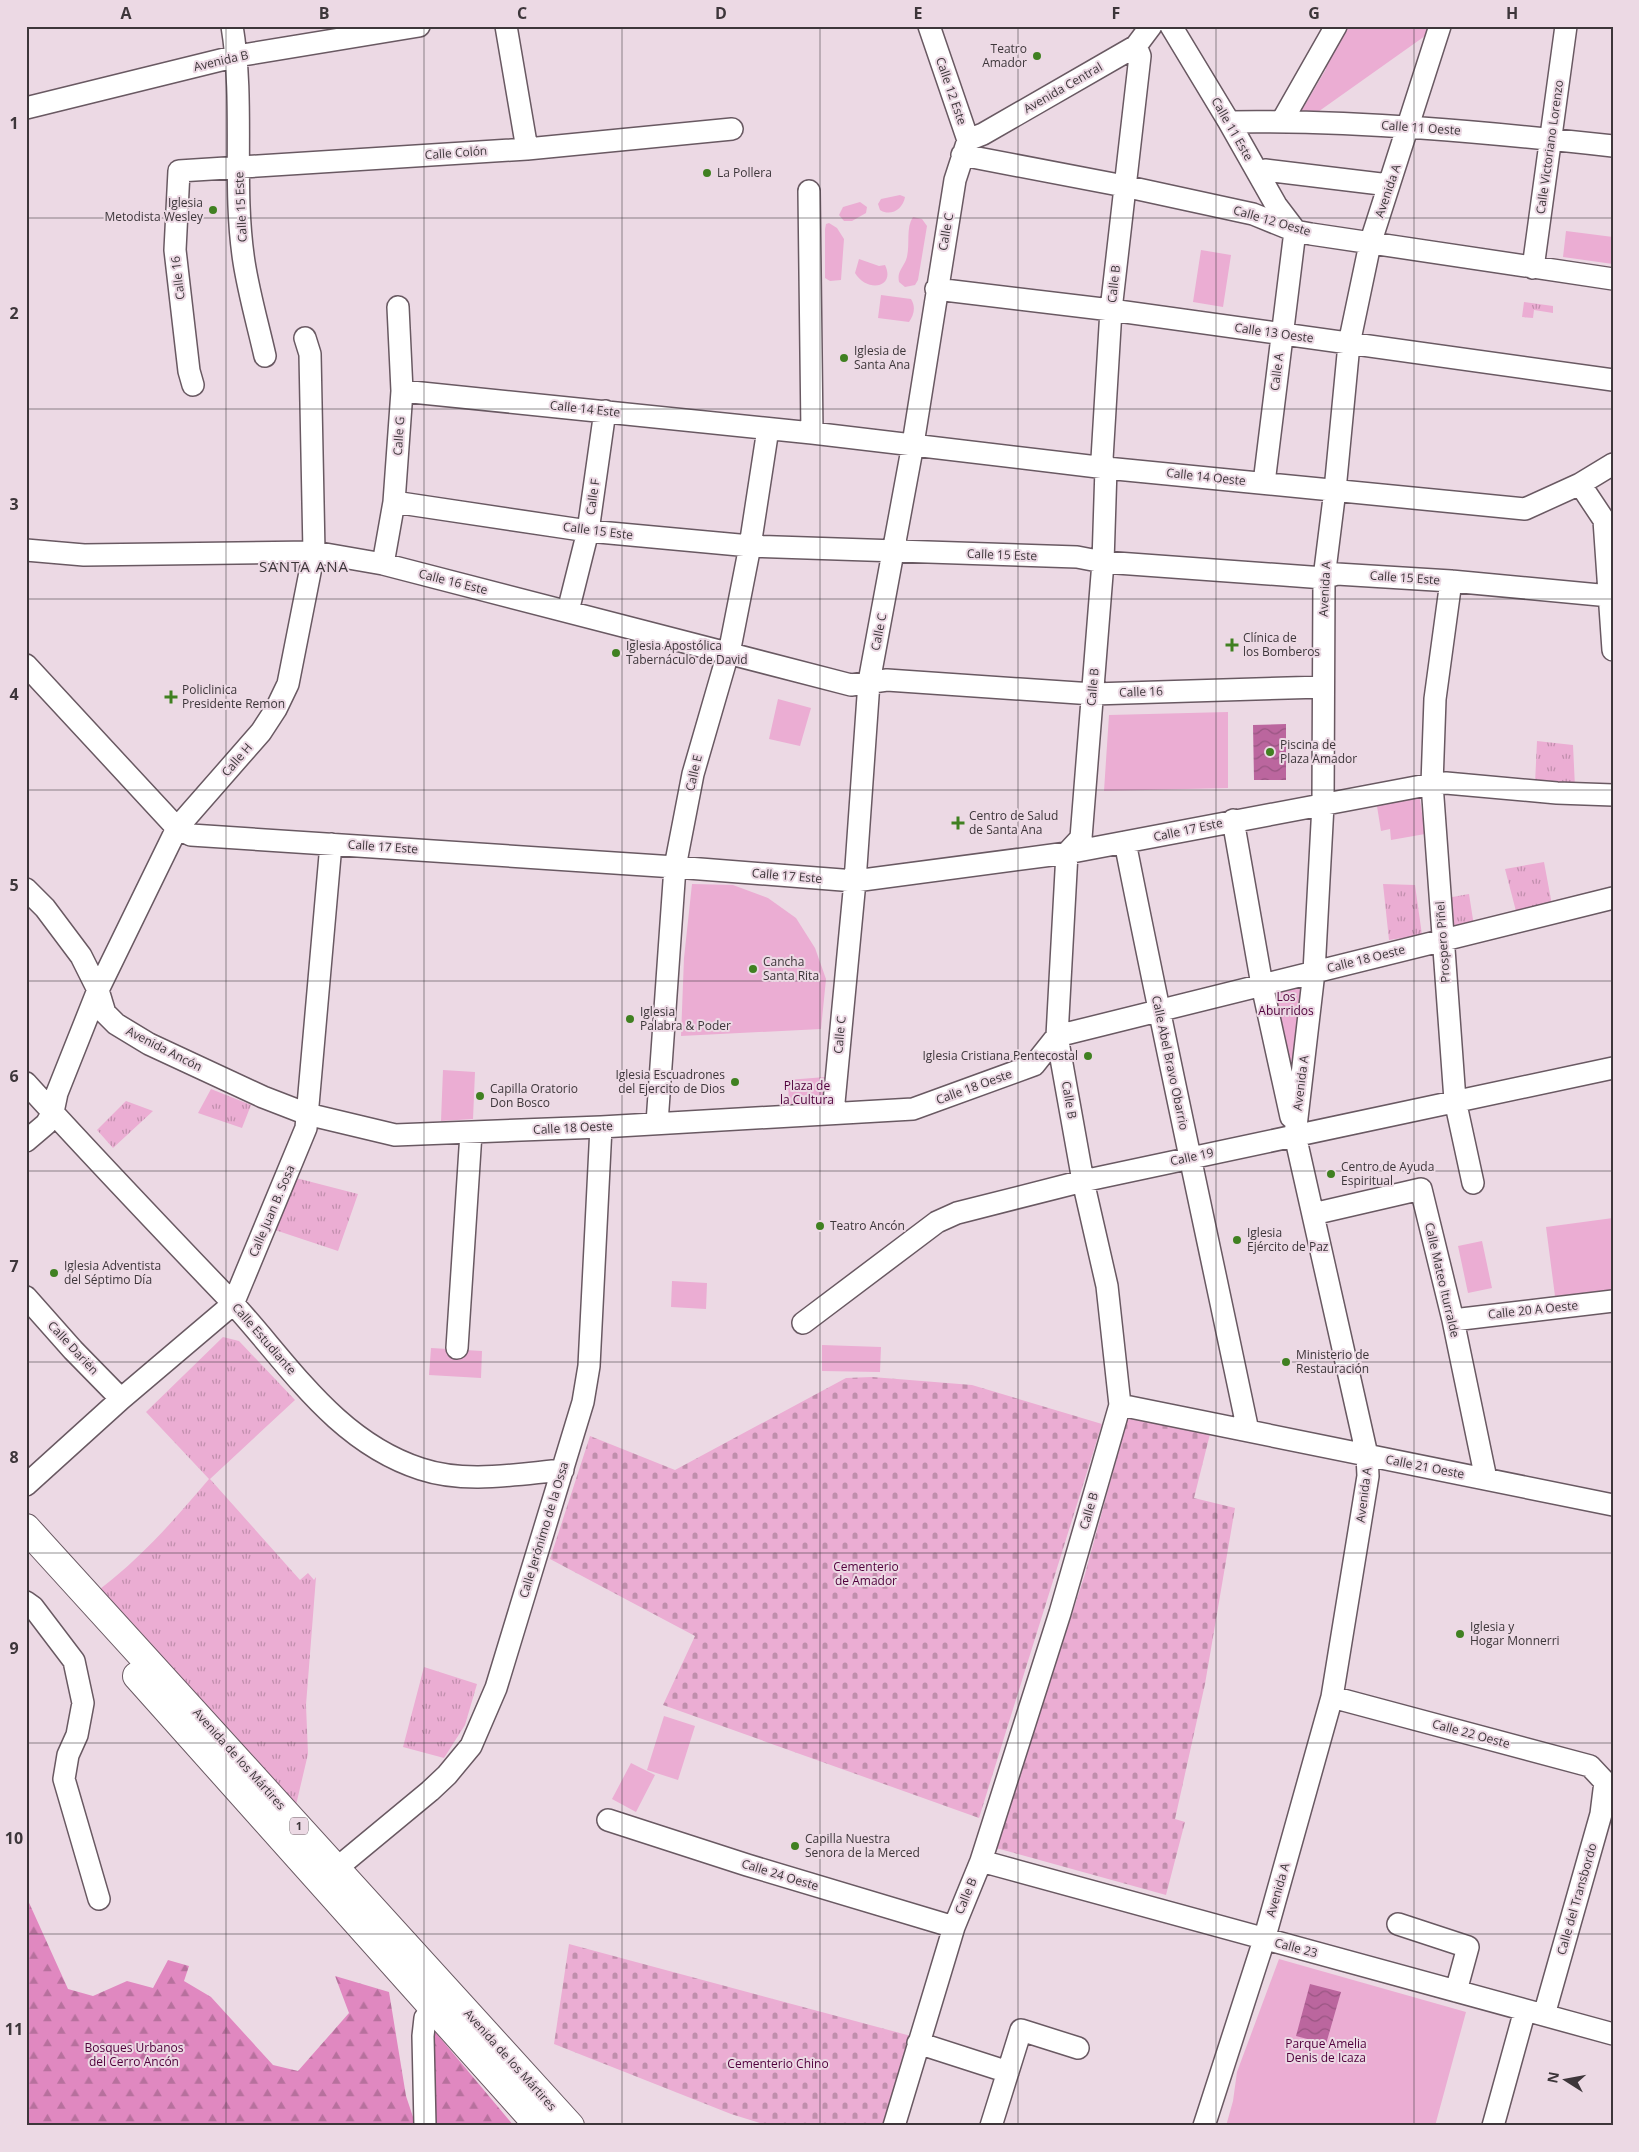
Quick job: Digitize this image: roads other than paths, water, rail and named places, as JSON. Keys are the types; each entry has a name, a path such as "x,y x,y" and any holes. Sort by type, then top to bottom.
{"highway":[{"name":"Avenida de los Mártires","path":"26,1528 570,2126"},
{"name":"Avenida de los Mártires","path":"26,1556 149,1689 539,2126"}],"street":[{"name":"Calle 15 Este","path":"232,26 237,56 239,168 244,262 266,356"},
{"name":"Avenida B","path":"26,108 237,56 419,26"},
{"path":"506,26 527,149"},
{"name":"Calle 12 Este","path":"929,26 965,148"},
{"name":"Avenida Central","path":"965,148 984,134 1136,46 1151,26"},
{"name":"Calle 11 Este","path":"1171,26 1276,205 1295,231"},
{"path":"1282,121 1336,26"},
{"name":"Avenida A","path":"1204,2126 1264,1940 1332,1697 1368,1476 1367,1455 1295,1135 1314,972 1323,805 1324,578 1335,490 1349,344 1370,244 1410,126 1440,26"},
{"name":"Calle Victoriano Lorenzo","path":"1533,268 1566,26"},
{"name":"Calle B","path":"894,2126 954,1927 980,1861 1060,1613 1120,1405 1107,1286 1083,1181 1057,1036 1067,853 1081,838 1103,562 1106,468 1102,459 1111,310 1140,56 1136,46"},
{"name":"Calle 11 Oeste","path":"1229,122 1282,121 1410,126 1613,146"},
{"name":"Calle Colón","path":"179,170 239,168 527,149 732,129"},
{"name":"Calle 12 Oeste","path":"965,148 1124,186 1253,214 1295,231 1613,280"},
{"name":"Calle C","path":"833,1113 855,881 869,682 913,444 936,289 955,180 965,148"},
{"name":"Calle 16","path":"179,170 175,250 189,371 193,385"},
{"path":"1258,172 1265,170 1390,184"},
{"path":"809,191 812,433"},
{"name":"Calle A","path":"1264,483 1295,231"},
{"name":"Calle 13 Oeste","path":"936,289 1111,310 1613,380"},
{"name":"Calle G","path":"383,564 394,502 402,391 398,307"},
{"name":"Calle H","path":"26,1141 46,1124 52,1112 98,990 177,828 261,732 276,709 288,684 314,552 310,354 305,338"},
{"name":"Calle 14 Este","path":"402,391 768,428"},
{"name":"Calle F","path":"568,611 588,531 605,411"},
{"name":"Calle 14 Oeste","path":"768,428 1106,468 1525,509 1580,484 1613,464"},
{"name":"Calle E","path":"657,1123 675,867 693,774 727,654 750,546 768,428"},
{"path":"1580,484 1604,520 1613,650"},
{"name":"Calle 15 Este","path":"394,502 588,531 750,546 1077,557 1103,562 1324,578 1337,574 1451,581 1610,596"},
{"name":"Calle 16 Este","path":"26,550 84,555 314,552 383,564 851,685 869,682"},
{"name":"Prospero Piñel","path":"1451,581 1435,699 1432,784 1455,1100 1473,1183"},
{"name":"Calle 17 Este","path":"26,665 177,828 191,835 675,867 855,881 1067,853 1233,820 1432,784 1446,783 1557,793 1613,795"},
{"name":"Calle 16","path":"869,682 887,680 1092,694 1323,687"},
{"path":"1233,820 1262,985 1295,1135"},
{"name":"Calle Abel Bravo Obarrio","path":"1125,842 1158,1010 1191,1157 1248,1431"},
{"name":"Calle Juan B. Sosa","path":"26,1486 121,1399 233,1304 306,1128 331,844"},
{"name":"Avenida Ancón","path":"26,889 45,908 81,956 98,990 105,1013 116,1024 149,1044 264,1097 307,1114"},
{"name":"Calle 18 Oeste","path":"307,1114 395,1135 601,1127 913,1109 1034,1065 1057,1036 1613,898"},
{"name":"Calle 19","path":"804,1323 937,1222 957,1213 1083,1181 1191,1157 1613,1068"},
{"name":"Calle Estudiante","path":"26,1083 233,1304 331,1414 351,1433 381,1451 420,1469 456,1476 563,1470"},
{"name":"Calle Jerónimo de la Ossa","path":"337,1868 447,1776 471,1746 496,1688 583,1402 589,1366 601,1127"},
{"path":"458,1348 471,1133"},
{"name":"Calle Mateo Iturralde","path":"1313,1214 1420,1189 1453,1320 1486,1479"},
{"name":"Calle Darién","path":"26,1297 73,1350 121,1399"},
{"name":"Calle 20 A Oeste","path":"1453,1320 1613,1301"},
{"name":"Calle 21 Oeste","path":"1120,1405 1613,1505"},
{"path":"26,1602 34,1607 74,1662 83,1703 78,1735 68,1755 64,1779 99,1899"},
{"name":"Calle 22 Oeste","path":"1332,1697 1590,1766 1605,1782"},
{"name":"Calle del Transbordo","path":"1492,2126 1534,2013 1600,1814 1605,1782"},
{"name":"Calle 24 Oeste","path":"608,1820 738,1863 954,1927"},
{"name":"Calle 23","path":"980,1861 1613,2034"},
{"path":"1398,1924 1468,1947 1456,1991"},
{"path":"425,2126 422,2036 425,2018 434,2009"},
{"path":"991,2126 1021,2030 1078,2048"},
{"path":"918,2043 1008,2072"}],"water":[{"name":"Piscina de Plaza Amador","path":"1286,724 1286,780 1254,780 1253,725"},
{"path":"1310,1984 1341,1992 1326,2044 1296,2036"}],"place":[{"name":"Teatro Amador","path":"1037,56"},
{"name":"La Pollera","path":"707,173"},
{"name":"Iglesia Metodista Wesley","path":"213,210"},
{"name":"Iglesia de Santa Ana","path":"844,358"},
{"name":"Clínica de los Bomberos","path":"1232,645"},
{"name":"Iglesia Apostólica Tabernáculo de David","path":"616,653"},
{"name":"Policlinica Presidente Remon","path":"171,697"},
{"name":"Piscina de Plaza Amador","path":"1270,752"},
{"name":"Centro de Salud de Santa Ana","path":"958,823"},
{"name":"Cancha Santa Rita","path":"753,969"},
{"name":"Iglesia Palabra & Poder","path":"630,1019"},
{"name":"Iglesia Cristiana Pentecostal","path":"1088,1056"},
{"name":"Iglesia Escuadrones del Ejercito de Dios","path":"735,1082"},
{"name":"Capilla Oratorio Don Bosco","path":"480,1096"},
{"name":"Centro de Ayuda Espiritual","path":"1331,1174"},
{"name":"Teatro Ancón","path":"820,1226"},
{"name":"Iglesia Ejército de Paz","path":"1237,1240"},
{"name":"Iglesia Adventista del Séptimo Día","path":"54,1273"},
{"name":"Ministerio de Restauración","path":"1286,1362"},
{"name":"Iglesia y Hogar Monnerri","path":"1460,1634"},
{"name":"Capilla Nuestra Senora de la Merced","path":"795,1846"}],"district":[{"name":"SANTA ANA","path":"304,567"}],"park label":[{"name":"Los Aburridos","path":"1286,1004"},
{"name":"Plaza de la Cultura","path":"807,1093"},
{"name":"Cementerio de Amador","path":"866,1574"},
{"name":"Parque Amelia Denis de Icaza","path":"1326,2051"},
{"name":"Bosques Urbanos del Cerro Ancón","path":"134,2055"},
{"name":"Cementerio Chino","path":"778,2064"}]}
